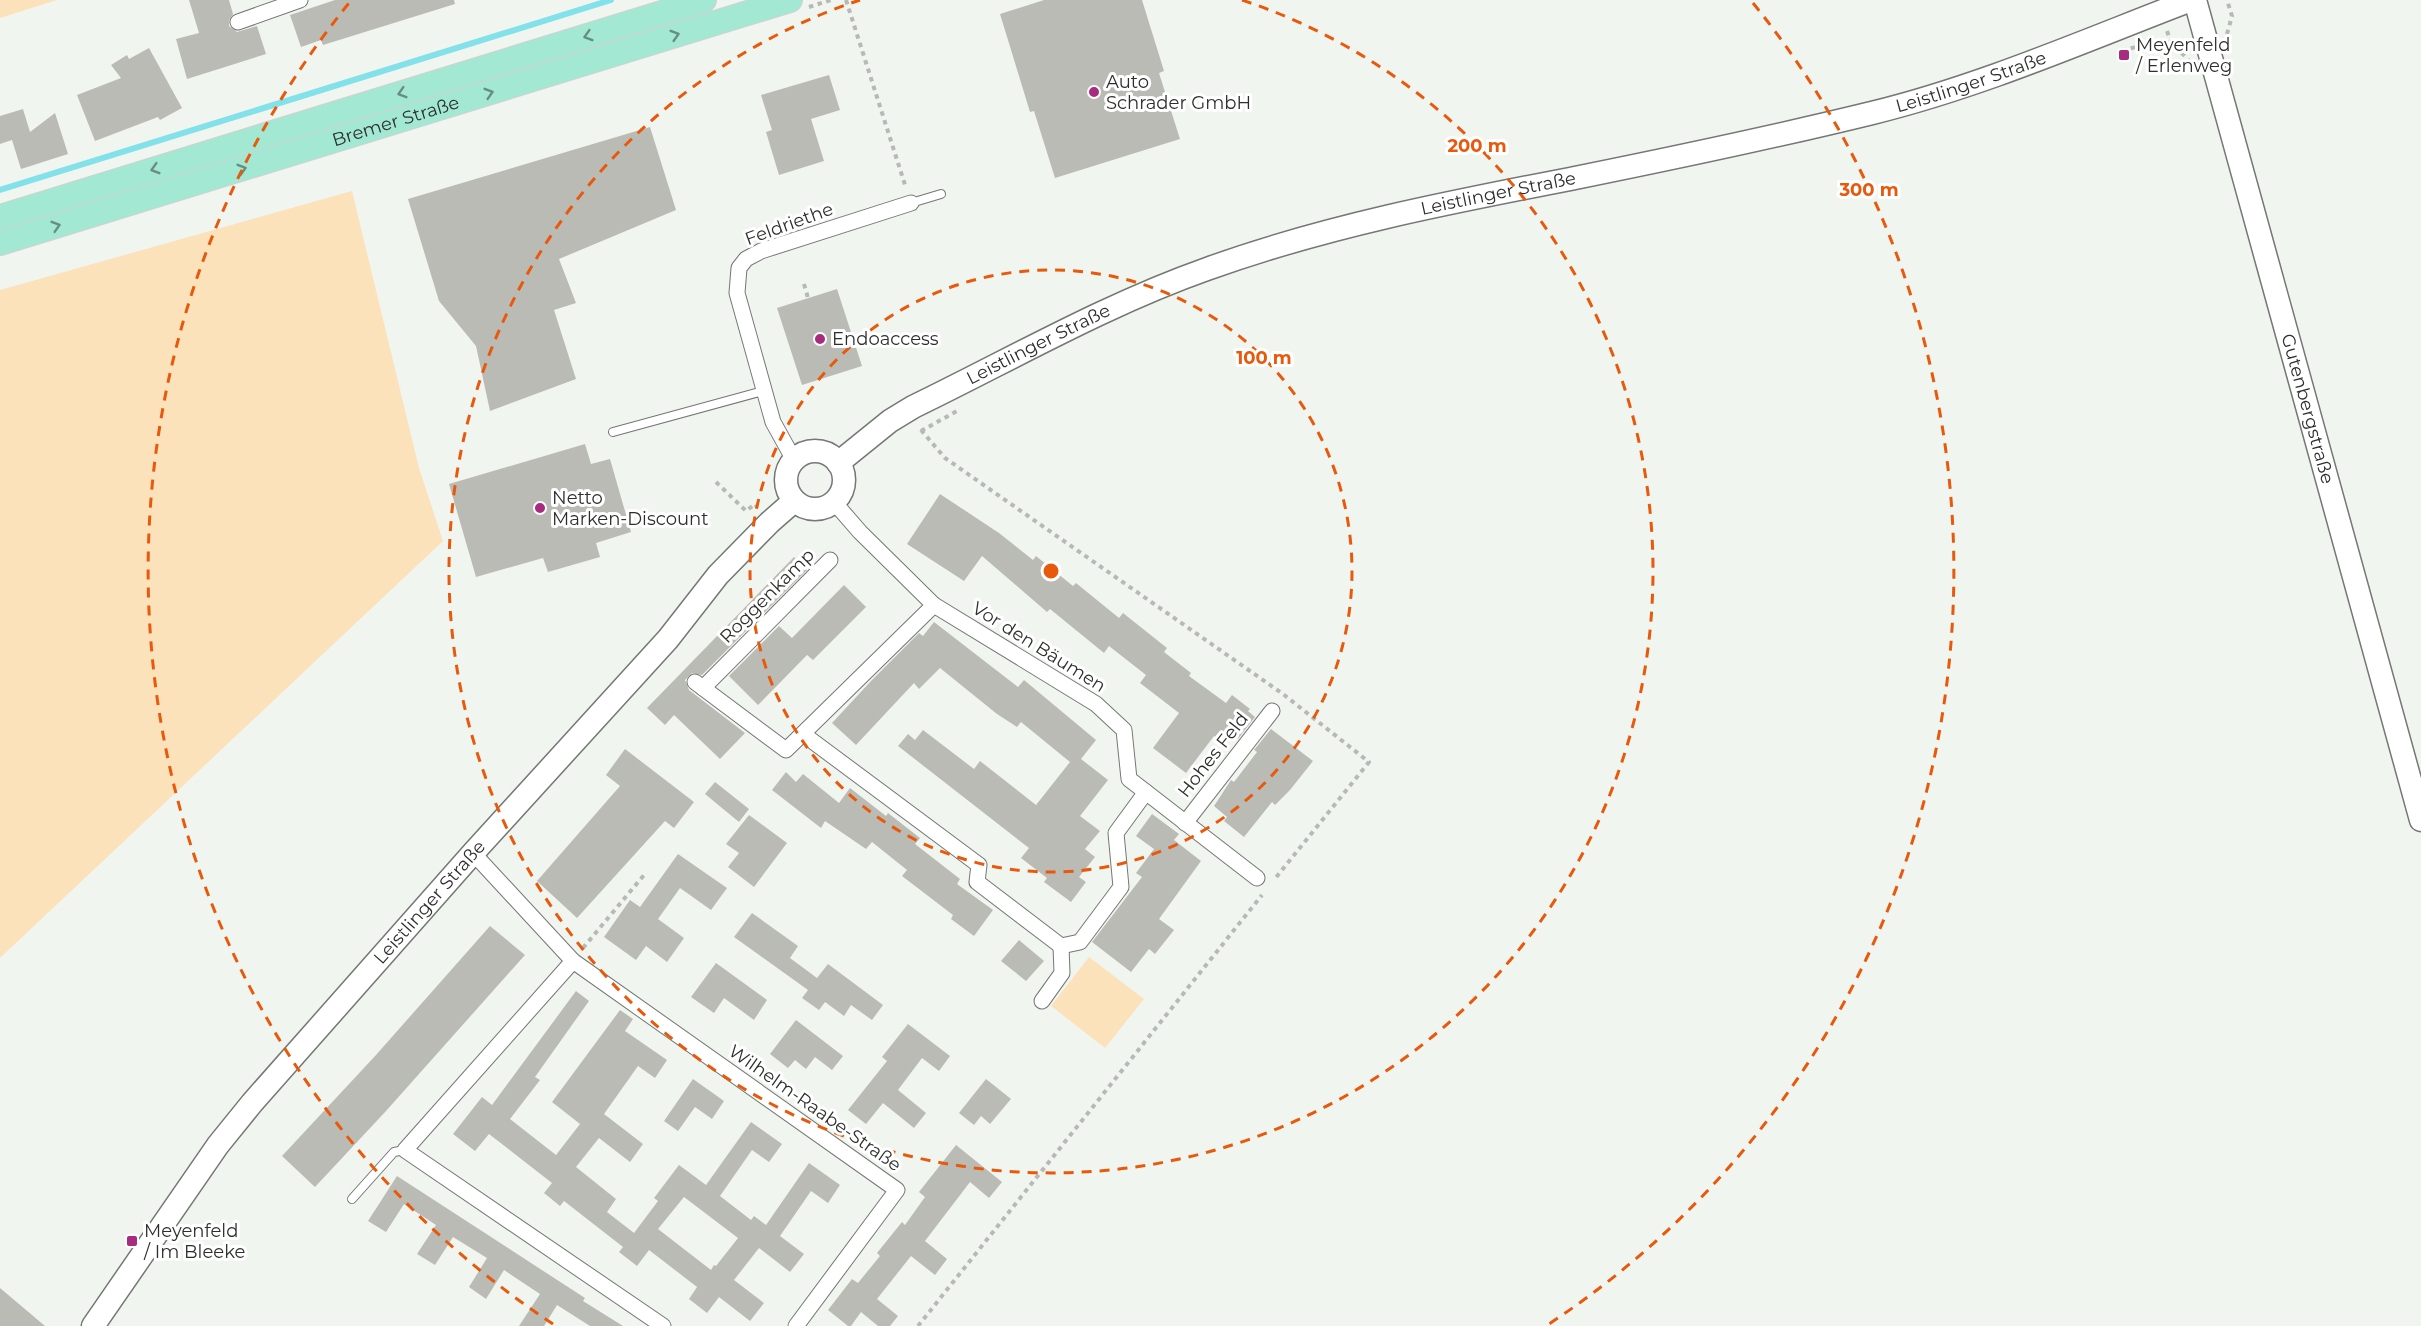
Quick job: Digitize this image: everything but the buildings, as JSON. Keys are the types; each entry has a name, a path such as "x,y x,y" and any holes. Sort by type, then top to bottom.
{"main road":[{"name":"Bremer Straße","path":"0,217 704,0"},
{"name":"Bremer Straße","path":"0,243 790,0"}],"street":[{"path":"238,22 300,0"},
{"name":"Gutenbergstraße","path":"2193,0 2421,820"},
{"name":"Leistlinger Straße","path":"838,463 890,421 913,407 1136,296 1208,268 1311,236 1444,203 1726,147 1876,112 2023,67 2193,0"},
{"name":"Feldriethe","path":"794,460 773,422 764,391 737,293 739,268 746,259 761,251 911,203"},
{"path":"821,452 838,463 843,483 834,502 826,507 810,509 794,501 786,486 786,477 794,460 802,454 821,452"},
{"name":"Leistlinger Straße","path":"93,1326 214,1152 252,1103 473,853 668,639 718,575 794,501"},
{"name":"Vor den Bäumen","path":"834,502 860,532 934,605 1095,704 1124,730 1129,779 1257,878"},
{"name":"Roggenkamp","path":"830,560 699,685 786,750 934,605"},
{"name":"Hohes Feld","path":"1185,822 1272,711"},
{"path":"803,734 979,865 977,882 1061,946 1080,942 1121,887 1116,833 1146,792"},
{"name":"Wilhelm-Raabe-Straße","path":"473,853 573,961 897,1190 796,1326"},
{"path":"1042,1000 1062,973 1061,946"},
{"path":"573,961 405,1150 663,1326"}],"lane":[{"path":"911,203 941,194"},
{"path":"613,432 764,391"},
{"path":"352,1199 394,1152 405,1150"}],"path":[{"path":"846,0 911,203"},
{"path":"2118,53 2152,42 2172,45 2180,50 2189,62 2210,60"},
{"path":"804,284 808,298"},
{"path":"918,1326 1369,762 1283,694 945,458 921,431 964,407"},
{"path":"573,961 644,875"}],"shaded area":[{"path":"0,0 57,0 0,18"},
{"path":"352,191 419,468 443,541 0,958 0,290"},
{"path":"1089,957 1144,999 1105,1048 1051,1006"}],"waterway":[{"path":"0,190 611,0"}],"place":[{"name":"Meyenfeld / Erlenweg","path":"2124,55"},
{"name":"Auto Schrader GmbH","path":"1094,92"},
{"name":"Endoaccess","path":"820,339"},
{"name":"Netto Marken-Discount","path":"540,508"},
{"name":"Meyenfeld / Im Bleeke","path":"132,1241"}]}
